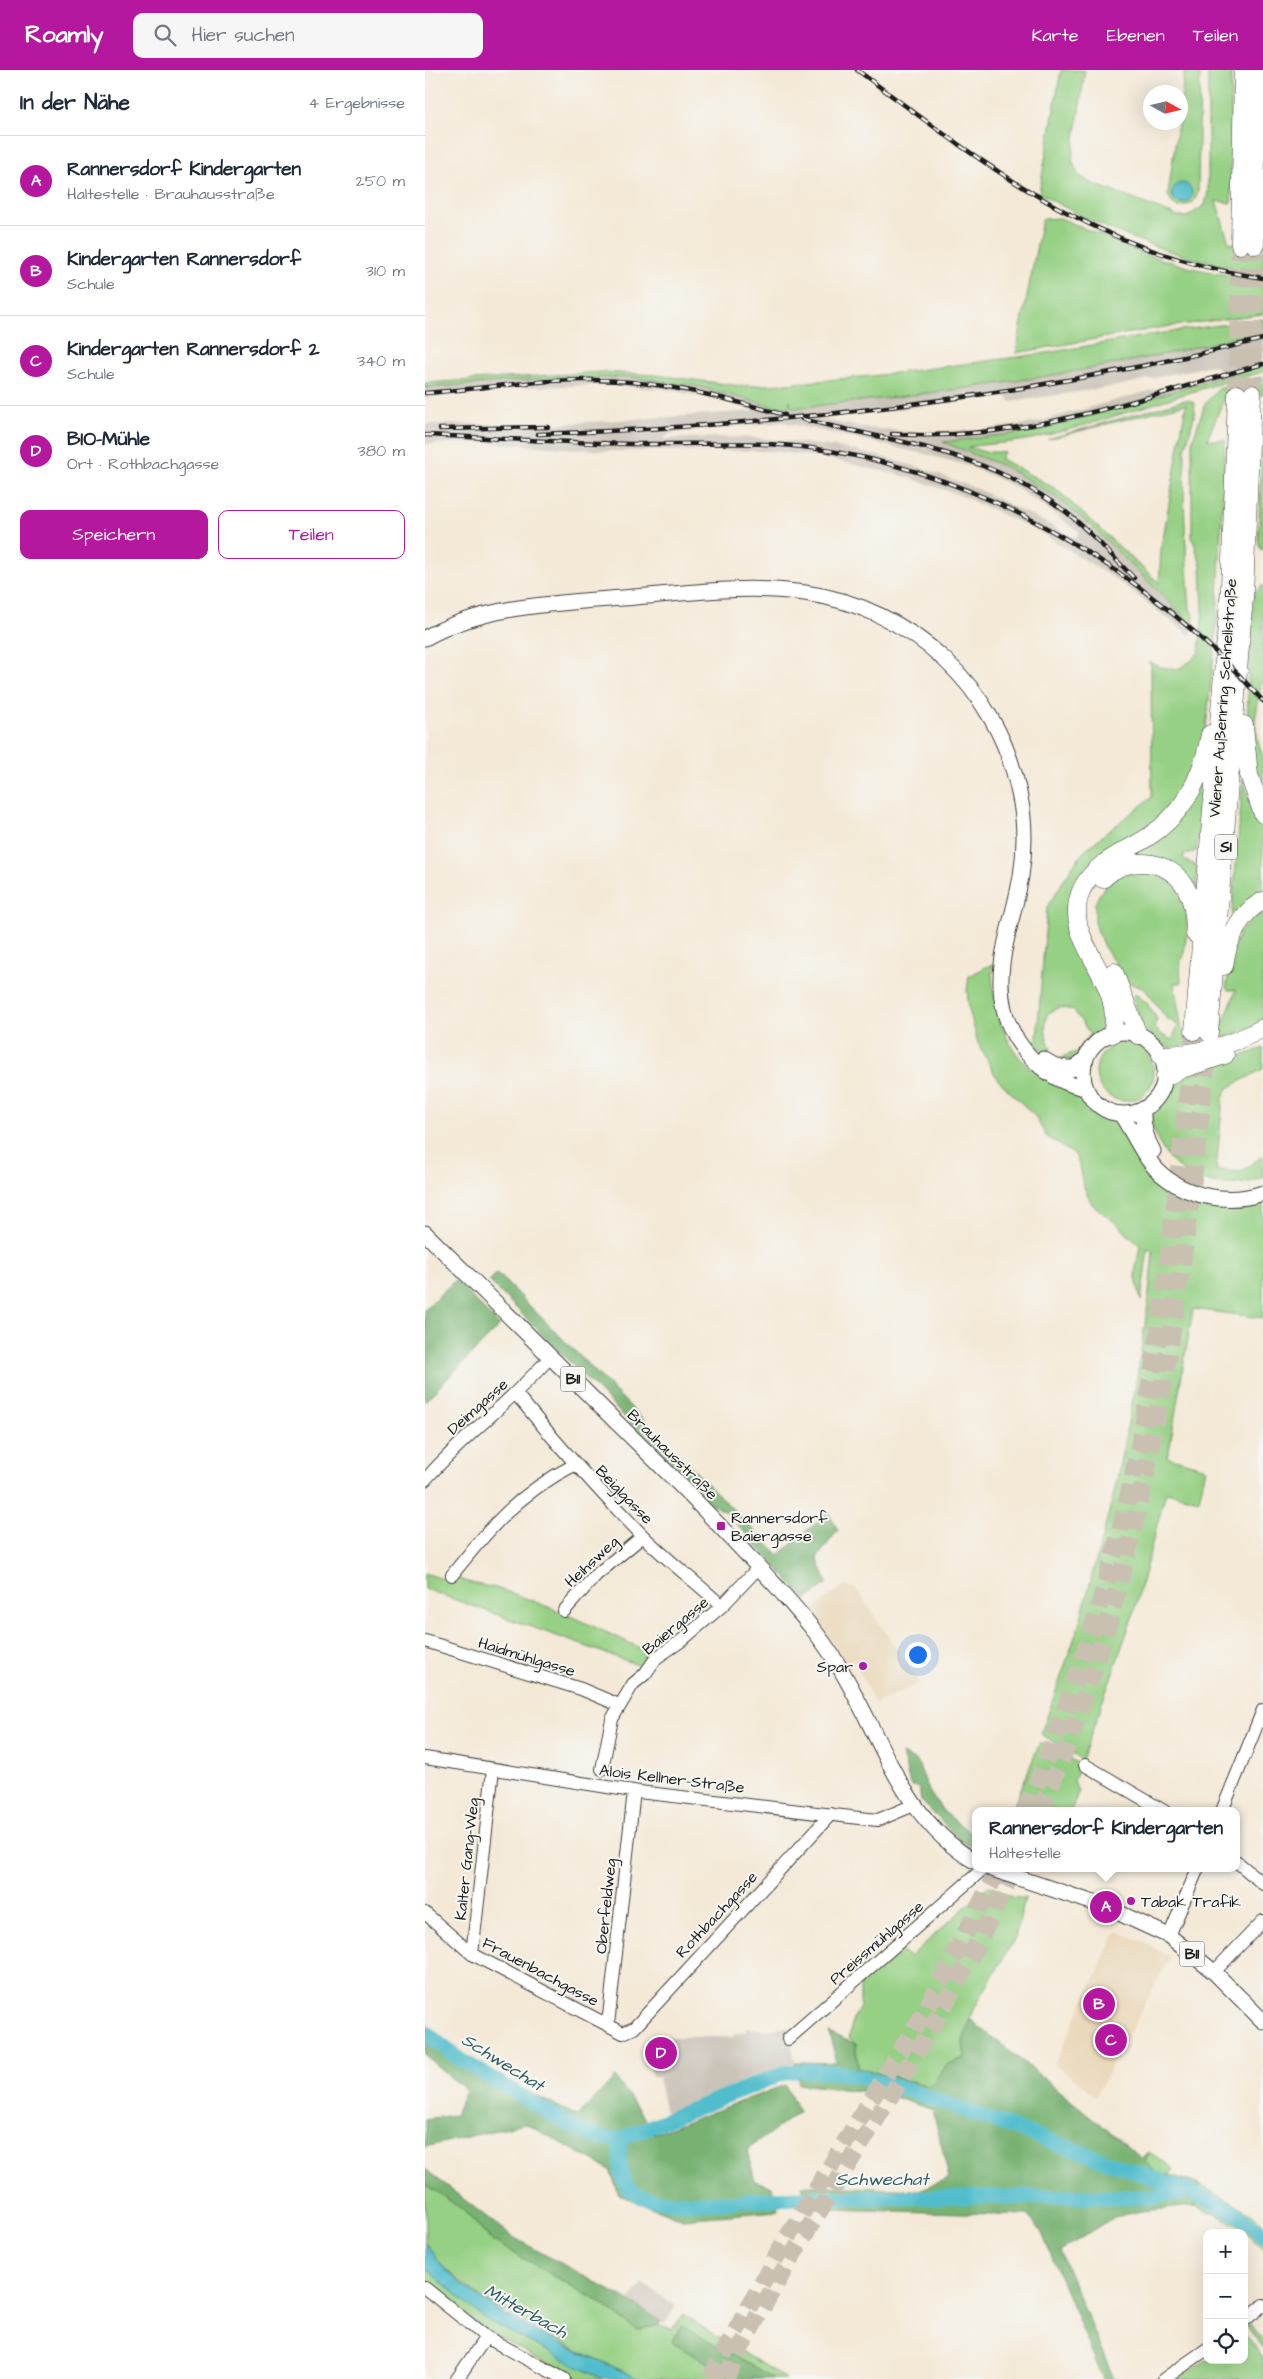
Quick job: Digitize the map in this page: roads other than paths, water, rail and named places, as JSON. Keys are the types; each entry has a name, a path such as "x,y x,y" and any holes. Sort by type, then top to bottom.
{"highway":[{"path":"1243,70 1248,245 1257,70"},
{"name":"Wiener Außenring Schnellstraße","path":"1245,394 1245,588 1237,694 1213,1000 1202,1032 1199,974 1245,394"},
{"path":"1237,694 1244,712 1249,775 1263,814"},
{"path":"1112,1034 1116,1019 1111,996 1103,976 1085,945 1079,927 1077,909 1081,891 1092,875 1107,860 1151,836 1169,822 1184,804 1198,780 1210,734 1221,713"},
{"path":"1138,1035 1112,969 1093,941 1088,926 1088,910 1092,895 1105,877 1120,867 1138,862 1161,867 1177,876 1186,888 1192,905 1199,974"},
{"path":"1213,1000 1222,978 1225,959 1238,924 1250,909 1263,901"},
{"path":"1161,1055 1180,1055 1220,1046 1263,1028"},
{"path":"1165,1077 1263,1040"}],"main road":[{"path":"425,638 480,616 523,608 595,600 757,590 805,592 849,602 887,617 917,635 944,657 965,680 992,718 1008,755 1019,793 1023,835 1021,875 1002,962 1001,988 1004,1010 1011,1030 1034,1061 1048,1073 1086,1088"},
{"path":"1125,1032 1138,1035 1147,1039 1161,1055 1165,1077 1157,1097 1143,1110 1132,1114 1110,1112 1100,1106 1086,1088 1083,1077 1086,1059 1095,1045 1112,1034 1125,1032"},
{"path":"1022,1047 1055,1066 1071,1069 1086,1059"},
{"path":"1143,1110 1142,1120 1145,1135 1152,1149 1160,1160 1179,1177 1195,1185 1215,1189 1233,1190 1263,1185"},
{"path":"1121,1114 1158,1171 1176,1184 1193,1193 1227,1198 1263,1193"},
{"name":"Brauhausstraße","path":"425,1233 551,1356 759,1567 799,1612 836,1660 896,1776 914,1805 941,1836 972,1860"},
{"name":"B11","path":"1001,1872 1106,1907 1169,1936 1215,1972 1263,2022"}],"street":[{"name":"Deimgasse","path":"425,1480 449,1452 516,1394 551,1356"},
{"name":"Beiglgasse","path":"516,1394 574,1465 643,1536 722,1606"},
{"path":"453,1575 497,1520 518,1500 549,1478 574,1465"},
{"name":"Heihsweg","path":"564,1611 596,1576 643,1536"},
{"name":"Baiergasse","path":"603,1769 608,1734 619,1705 633,1684 645,1674 655,1658 681,1640 722,1606 759,1567"},
{"name":"Haidmühlgasse","path":"425,1641 581,1689 619,1705"},
{"path":"1224,1807 1263,1710"},
{"path":"1251,1742 1263,1746"},
{"name":"Alois Kellner-Straße","path":"425,1758 634,1791 878,1820 914,1805"},
{"path":"1085,1765 1157,1807"},
{"name":"Kalter Gang-Weg","path":"472,1954 493,1769"},
{"name":"Oberfeldweg","path":"608,2025 634,1791"},
{"name":"Rothbachgasse","path":"623,2033 634,2028 831,1814"},
{"path":"1240,1864 1263,1884"},
{"name":"Preissmühlgasse","path":"788,2039 979,1872"},
{"path":"1169,1936 1196,1872"},
{"name":"Frauenbachgasse","path":"425,1912 472,1954 623,2033"},
{"path":"1215,1972 1263,1921"},
{"path":"426,2291 486,2337 564,2379"},
{"path":"1246,2319 1263,2305"},
{"path":"463,2377 486,2337"},
{"path":"1164,2379 1203,2352"}],"water":[{"path":"1182,183 1189,186 1192,193 1189,200 1182,203 1175,200 1172,193 1175,186"},
{"path":"425,2243 446,2270 488,2303 512,2318 564,2345 640,2379 603,2379 488,2321 425,2268"}],"waterway":[{"name":"Schwechat","path":"425,2032 456,2057 576,2129 600,2138 619,2139 786,2072 833,2072 865,2078 911,2091 1189,2191 1239,2215 1263,2235"},
{"name":"Schwechat","path":"619,2139 621,2170 630,2190 651,2199 670,2202 691,2203 798,2198 1157,2197 1188,2191"}],"tunnel":[{"path":"1237,394 1240,245"},
{"path":"1252,394 1255,245"},
{"path":"1027,1807 1079,1669 1109,1573 1133,1475 1152,1377 1166,1279 1194,1031"},
{"path":"1042,1807 1077,1719 1107,1625 1133,1531 1153,1436 1185,1244 1208,1048"},
{"path":"710,2379 782,2246 928,2006 997,1872"},
{"path":"725,2379 767,2299 936,2020 977,1945 1012,1872"}],"railway":[{"path":"857,70 999,172 1046,201 1095,227 1147,249 1203,266 1263,278"},
{"path":"538,434 721,424 903,405 1084,377 1263,339"},
{"path":"892,434 940,435 987,432 1033,425 1126,403 1263,364"},
{"path":"425,393 550,381 617,381 666,386 785,415"},
{"path":"802,419 939,451 1004,475 1035,491 1066,512 1093,536 1134,578"},
{"path":"440,429 548,427"},
{"path":"425,435 554,442 766,444 811,448 875,460 938,479 1000,504 1059,535 1115,570 1168,610 1218,654 1263,701"}],"place":[{"name":"Rannersdorf Baiergasse","path":"721,1526"},
{"name":"Spar","path":"863,1666"},
{"name":"Tabak Trafik","path":"1131,1901"},
{"name":"Rannersdorf Kindergarten","path":"1106,1907"},
{"name":"Kindergarten Rannersdorf","path":"1099,2004"},
{"name":"Kindergarten Rannersdorf 2","path":"1111,2040"},
{"name":"BIO-Mühle","path":"661,2053"}],"water label":[{"name":"Mitterbach","path":"526,2311"}]}
